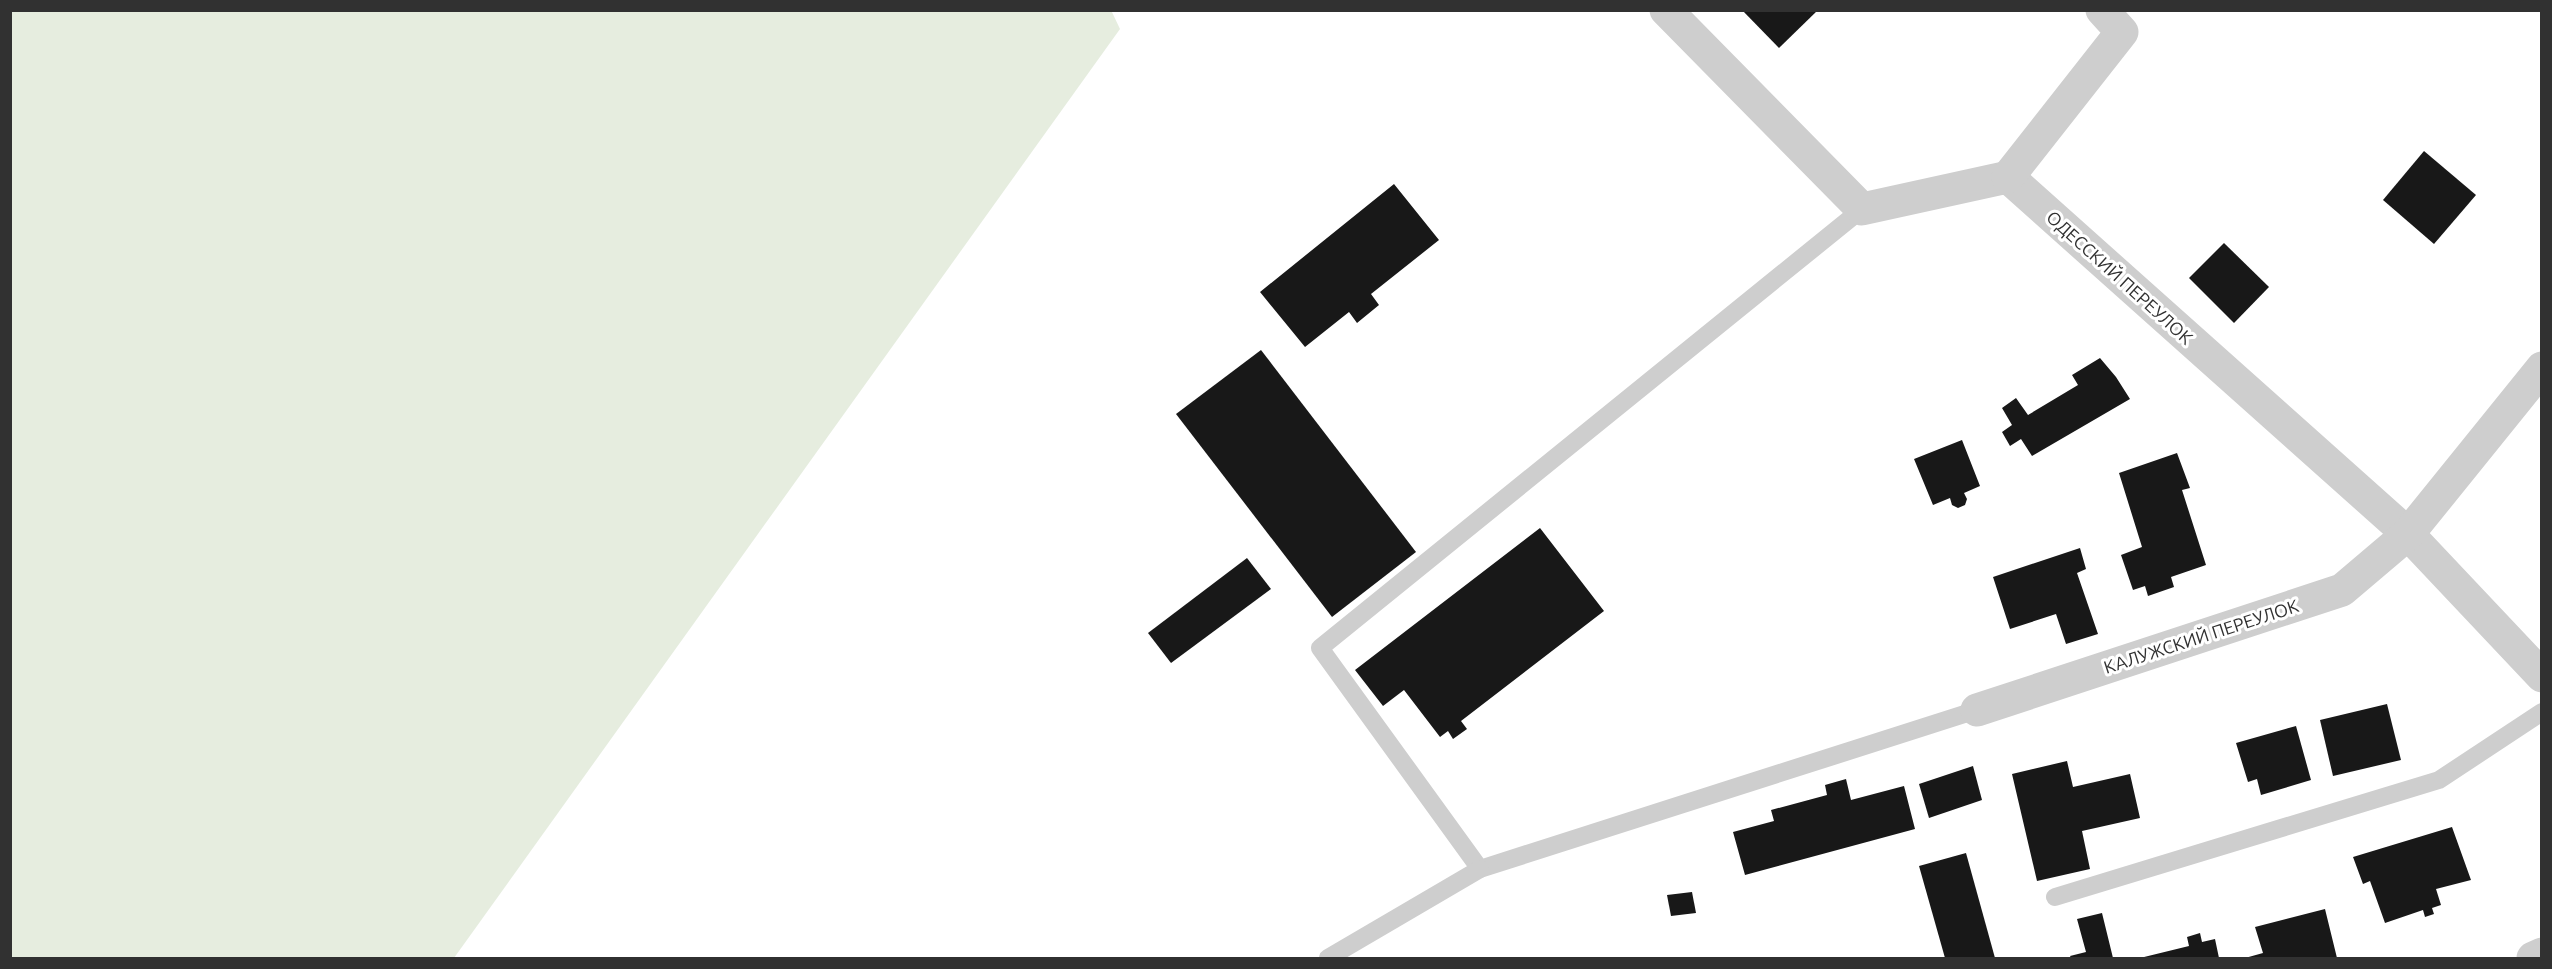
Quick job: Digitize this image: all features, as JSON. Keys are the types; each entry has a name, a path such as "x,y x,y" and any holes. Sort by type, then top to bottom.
{"street":[{"path":"1666,10 1862,209 2008,177 2122,32 2102,10"},
{"name":"ОДЕССКИЙ ПЕРЕУЛОК","path":"2008,177 2408,534 2541,676"},
{"name":"КАЛУЖСКИЙ ПЕРЕУЛОК","path":"1977,710 2342,590 2408,534 2541,368"},
{"path":"2532,958 2541,954"}],"lane":[{"path":"1480,869 1320,648 1862,209"},
{"path":"1328,958 1480,869 1977,710"},
{"path":"2055,897 2439,780 2541,712"}],"shaded area":[{"path":"1111,10 1120,29 454,958 11,958 11,11"}],"building":[{"path":"1742,10 1818,10 1779,48"},
{"path":"2424,151 2476,195 2434,244 2383,200"},
{"path":"1394,184 1439,240 1371,294 1379,305 1357,323 1349,312 1305,347 1260,292"},
{"path":"2224,243 2269,287 2234,323 2189,278"},
{"path":"1261,350 1416,552 1332,617 1176,414"},
{"path":"2100,358 2130,399 2032,456 2021,439 2010,446 2002,432 2012,425 2002,408 2016,398 2028,415 2078,385 2072,375"},
{"path":"1962,440 1980,486 1964,493 1967,499 1965,505 1958,508 1952,505 1950,498 1933,505 1914,459"},
{"path":"2177,453 2190,488 2182,490 2206,565 2171,577 2174,587 2148,596 2145,586 2133,590 2121,555 2142,547 2119,473"},
{"path":"1540,528 1604,611 1461,721 1467,729 1453,739 1448,731 1440,737 1404,690 1383,706 1355,670"},
{"path":"2080,548 2086,569 2077,573 2098,634 2066,644 2056,614 2010,629 1993,577"},
{"path":"1247,558 1271,589 1171,663 1148,633"},
{"path":"2387,704 2401,760 2333,776 2320,720"},
{"path":"2296,726 2311,780 2261,795 2257,779 2248,782 2236,743"},
{"path":"2067,761 2073,787 2130,774 2140,818 2082,831 2090,869 2037,881 2012,774"},
{"path":"1973,766 1982,800 1929,818 1919,784"},
{"path":"1846,779 1851,800 1904,786 1915,829 1745,875 1733,832 1774,821 1771,810 1827,795 1825,785"},
{"path":"2452,827 2471,880 2436,889 2441,905 2432,908 2434,914 2425,917 2423,910 2385,923 2370,881 2363,884 2353,857"},
{"path":"1966,853 1995,958 1945,958 1919,866"},
{"path":"1692,892 1696,913 1671,916 1667,895"},
{"path":"2325,909 2337,958 2245,958 2263,953 2255,927"},
{"path":"2102,913 2113,958 2071,958 2070,956 2086,952 2077,919"},
{"path":"2200,933 2202,942 2215,939 2219,958 2140,958 2189,946 2187,937"}]}
